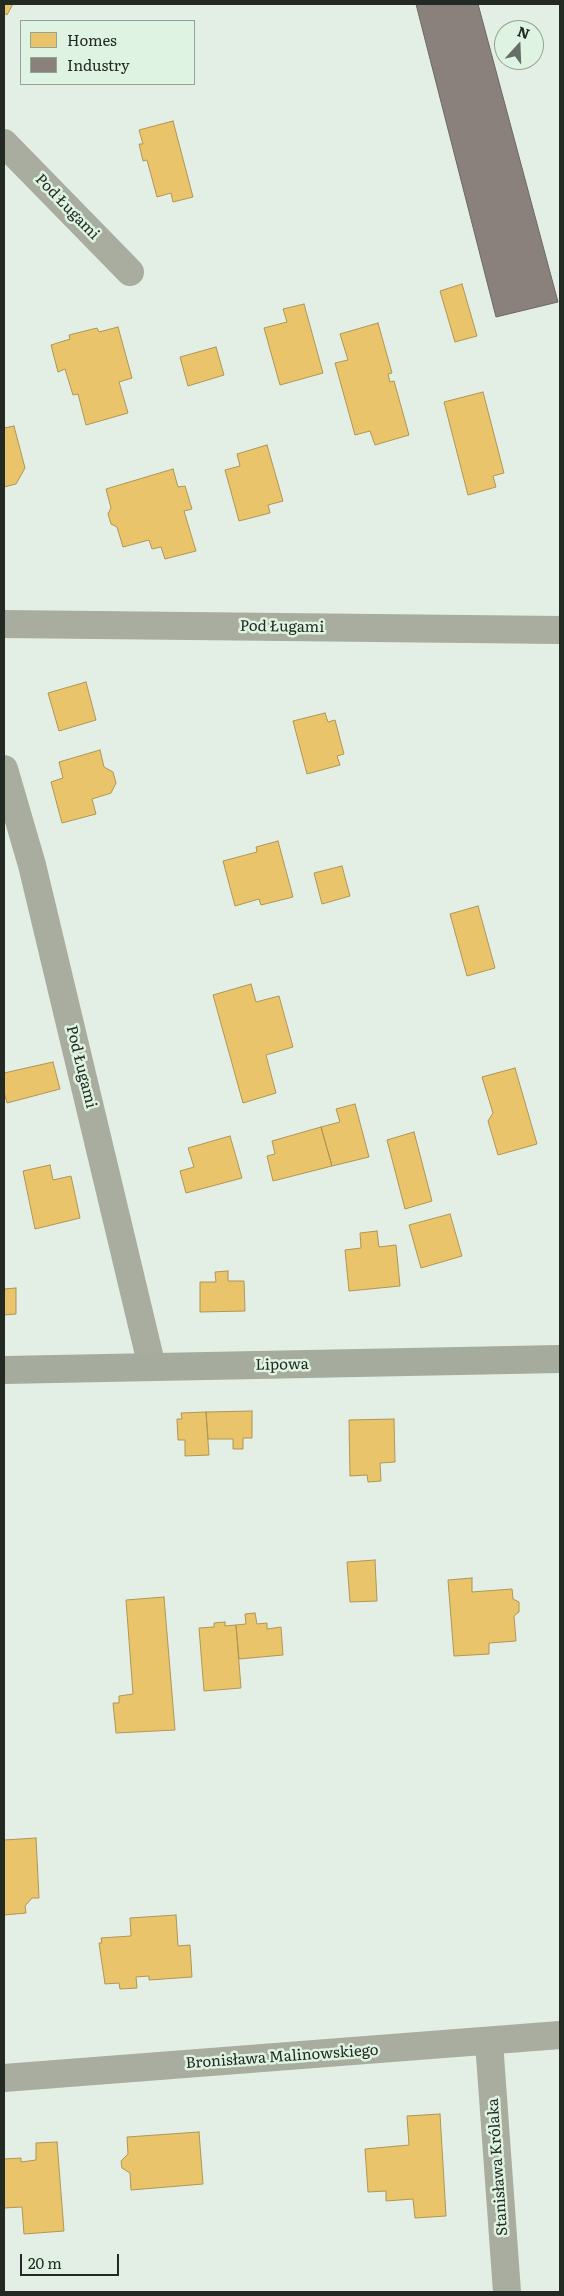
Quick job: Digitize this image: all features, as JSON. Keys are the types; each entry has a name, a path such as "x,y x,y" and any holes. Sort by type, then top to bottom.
{"main road":[{"name":"Lipowa","path":"4,1370 560,1359"}],"street":[{"name":"Pod Ługami","path":"4,143 130,272"},
{"name":"Pod Ługami","path":"4,624 560,630"},
{"name":"Pod Ługami","path":"4,768 34,874 152,1367"},
{"name":"Bronisława Malinowskiego","path":"4,2078 489,2042 560,2035"},
{"name":"Stanisława Królaka","path":"489,2042 507,2292"}],"building: Homes":[{"path":"4,4 13,4 7,15 4,13"},
{"path":"173,121 193,197 173,202 171,193 157,197 147,160 143,161 139,144 143,144 139,130"},
{"path":"462,284 477,336 455,342 440,291"},
{"path":"304,304 323,373 280,385 264,328 287,322 283,309"},
{"path":"378,323 392,373 388,374 390,382 394,381 409,435 375,445 370,431 355,435 335,363 348,360 340,334"},
{"path":"118,327 132,378 119,382 128,413 86,425 78,394 73,395 65,369 58,372 51,345 70,339 69,335 97,328 99,332"},
{"path":"216,347 224,375 188,386 180,357"},
{"path":"483,392 504,473 493,476 496,487 468,495 444,402"},
{"path":"14,426 25,468 16,484 4,487 4,428"},
{"path":"267,445 283,501 268,505 270,513 239,521 225,470 240,466 237,454"},
{"path":"173,469 178,487 185,486 192,509 184,511 196,551 165,559 161,547 152,549 149,540 123,547 117,527 111,524 108,514 111,508 106,489"},
{"path":"86,682 96,720 59,731 48,693"},
{"path":"325,713 328,722 335,720 344,754 337,756 340,765 307,774 293,721"},
{"path":"100,750 104,767 113,772 116,783 111,793 92,799 96,814 62,823 51,782 63,778 59,762"},
{"path":"278,841 293,897 261,905 259,899 235,906 223,861 257,852 256,847"},
{"path":"342,866 350,896 322,904 314,873"},
{"path":"478,906 495,968 467,976 450,914"},
{"path":"251,984 256,1002 279,996 293,1047 266,1055 276,1093 243,1103 213,995"},
{"path":"53,1062 60,1089 7,1103 4,1092 4,1073"},
{"path":"515,1068 537,1144 498,1155 488,1121 493,1113 482,1077"},
{"path":"355,1104 369,1157 332,1166 321,1127 340,1122 336,1109"},
{"path":"321,1127 332,1166 273,1181 267,1156 275,1154 272,1141"},
{"path":"414,1132 432,1201 405,1209 387,1140"},
{"path":"230,1136 242,1178 186,1193 180,1171 194,1167 188,1148"},
{"path":"50,1165 53,1180 71,1176 80,1218 35,1229 23,1171"},
{"path":"450,1214 462,1256 421,1268 409,1225"},
{"path":"377,1231 379,1247 396,1245 400,1286 349,1291 345,1250 361,1248 360,1233"},
{"path":"228,1271 228,1281 244,1281 245,1311 200,1312 200,1282 216,1282 215,1272"},
{"path":"16,1288 16,1314 4,1315 4,1289"},
{"path":"252,1411 252,1438 243,1438 243,1449 233,1449 233,1439 208,1439 206,1412"},
{"path":"206,1412 209,1455 185,1456 185,1440 178,1440 177,1419 182,1419 181,1413"},
{"path":"394,1419 395,1462 380,1463 381,1481 368,1482 367,1475 350,1476 349,1420"},
{"path":"375,1560 377,1601 350,1602 347,1562"},
{"path":"472,1578 472,1592 512,1589 513,1599 519,1602 519,1612 514,1616 516,1641 489,1643 489,1654 454,1656 448,1580"},
{"path":"164,1597 175,1730 116,1733 113,1703 119,1703 119,1696 133,1694 126,1600"},
{"path":"255,1613 257,1624 267,1623 267,1629 281,1627 283,1655 239,1659 236,1625 246,1624 245,1614"},
{"path":"225,1622 225,1626 236,1625 241,1688 204,1691 199,1628 214,1627 214,1623"},
{"path":"36,1838 39,1898 32,1898 25,1906 26,1913 4,1915 4,1840"},
{"path":"176,1915 178,1946 190,1945 192,1977 149,1980 149,1976 136,1977 137,1988 120,1989 119,1983 105,1984 99,1943 102,1943 101,1938 131,1936 130,1918"},
{"path":"440,2114 446,2216 415,2218 413,2199 386,2201 386,2191 368,2192 365,2149 409,2145 407,2116"},
{"path":"199,2132 203,2184 131,2190 130,2173 122,2168 121,2161 128,2154 127,2137"},
{"path":"57,2142 64,2231 24,2234 22,2207 4,2208 4,2159 21,2158 21,2162 36,2160 36,2143"}],"building: Industry":[{"path":"416,4 478,4 494,64 494,70 496,70 558,302 496,317"}]}
